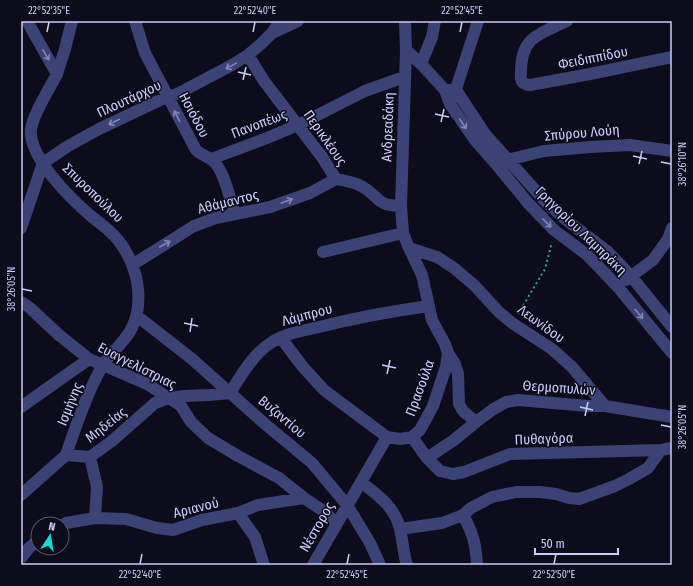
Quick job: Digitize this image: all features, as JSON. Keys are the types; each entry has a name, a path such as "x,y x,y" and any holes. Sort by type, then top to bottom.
{"street":[{"path":"27,21 57,74"},
{"name":"Σπυροπούλου","path":"72,21 57,74 35,117 32,128 31,142 43,163 55,179 77,203 91,216 107,227 120,241 136,273 138,289 137,316 132,329 103,365"},
{"name":"Ησιόδου","path":"135,21 145,53 196,150 202,155 211,159 217,165 235,214"},
{"name":"Πλουτάρχου","path":"43,163 68,146 135,111 179,93 248,56 272,33 280,21"},
{"path":"272,33 298,21"},
{"name":"Ανδρεαδάκη","path":"403,234 401,206 406,50 405,21"},
{"path":"422,64 432,37 435,21"},
{"path":"450,90 478,21"},
{"name":"Φειδιππίδου","path":"567,21 536,36 525,47 522,58 521,80 523,83 530,85 672,57"},
{"name":"Γρηγορίου Λαμπράκη","path":"406,50 450,90 485,134 545,201 565,219 607,251 631,276 672,327"},
{"name":"Περικλέους","path":"248,56 264,81 298,124 336,179 356,184 364,188 378,201 384,204 401,206"},
{"name":"Πανοπέως","path":"211,159 267,138 365,91 404,77"},
{"name":"Γρηγορίου Λαμπράκη","path":"450,90 450,104 474,140 528,203 554,230 586,254 617,286 672,353"},
{"name":"Σπύρου Λούη","path":"496,164 508,159 544,151 622,145 650,147 672,151"},
{"path":"21,228 43,163"},
{"name":"Αθάμαντος","path":"132,264 194,226 216,218 270,207 310,193 336,179"},
{"path":"617,286 653,260 668,239 672,228"},
{"path":"323,252 403,234 409,248"},
{"name":"Λεωνίδου","path":"409,248 436,258 454,268 474,285 499,312 512,323 552,349 572,367 605,406"},
{"name":"Πρασούλα","path":"387,437 400,439 412,437 420,430 433,406 446,367 448,353 445,344 432,320 422,275 409,248"},
{"name":"Ευαγγελίστριας","path":"21,302 45,320 59,335 89,359 146,384 170,398 180,406 191,422 208,438 279,478 304,498 325,512 336,523"},
{"name":"Λάμπρου","path":"230,392 249,363 258,353 272,342 290,334 352,319 429,306"},
{"name":"Βυζαντίου","path":"137,316 192,359 312,464 347,505 370,543 380,565"},
{"path":"282,338 303,367 324,390 387,437 362,482 347,505"},
{"path":"448,353 455,364 458,374 459,404 463,411 476,422"},
{"path":"21,407 89,359"},
{"name":"Ισμήνης","path":"66,455 84,406 103,365"},
{"path":"170,398 230,392"},
{"name":"Μηδείας","path":"66,455 90,457 112,441 155,403 170,398"},
{"name":"Θερμοπυλών","path":"427,458 454,440 492,410 506,402 518,400 605,406"},
{"path":"605,406 672,417"},
{"name":"Πυθαγόρα","path":"412,437 427,458 440,471 452,474 464,472 510,454 666,449"},
{"path":"400,529 442,523 463,515 471,508 492,498 516,492 540,492 580,499 615,486 642,472 648,468 666,449"},
{"path":"21,495 66,455"},
{"path":"90,457 97,487 96,518"},
{"path":"362,482 390,506 397,518 407,565"},
{"name":"Αριανού","path":"70,522 96,518 126,519 157,528 173,530 202,520 238,513 258,505 304,498"},
{"name":"Νέστορος","path":"313,565 347,505"},
{"path":"238,513 255,537 264,565"},
{"path":"463,515 471,528 477,565"},
{"path":"21,558 30,547"}],"path":[{"path":"512,323 545,269 554,230"}]}
